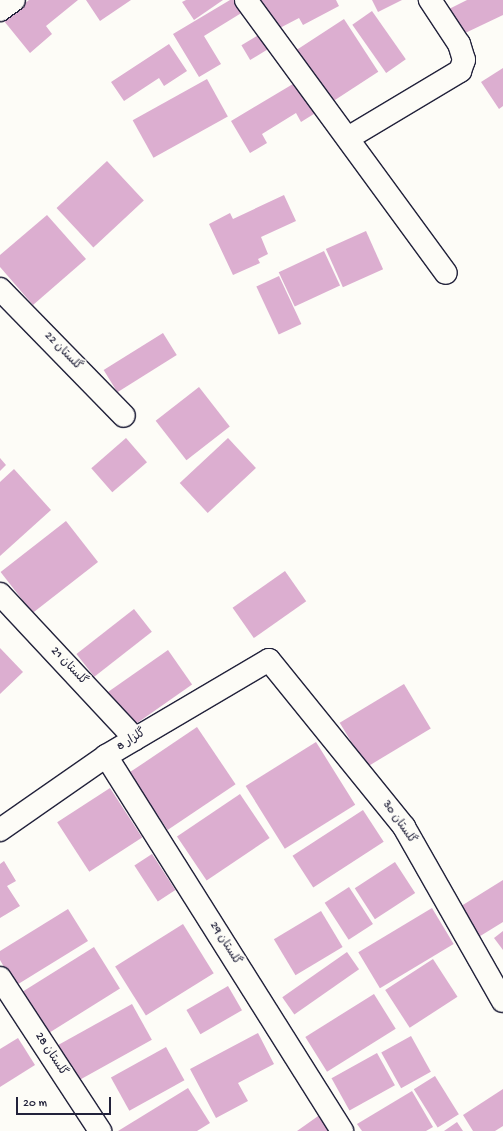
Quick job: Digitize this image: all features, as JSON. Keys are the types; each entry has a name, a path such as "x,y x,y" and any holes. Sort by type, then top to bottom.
{"street":[{"path":"0,10 14,0"},
{"path":"246,0 446,273"},
{"path":"348,138 460,71 464,60 459,44 430,0"},
{"name":"گلستان 22","path":"0,289 124,416"},
{"name":"گلستان 21","path":"0,594 135,739"},
{"name":"گلزار 8","path":"0,830 106,756 269,660"},
{"name":"گلستان 30","path":"269,660 404,827 503,1001"},
{"name":"گلستان 29","path":"106,756 342,1131"},
{"name":"گلستان 28","path":"0,978 100,1131"}],"building":[{"path":"29,0 78,0 46,26 52,34 30,53 4,21"},
{"path":"86,0 131,0 100,21"},
{"path":"186,0 223,0 194,20 182,2"},
{"path":"230,0 236,0 243,12 204,36 221,64 199,77 173,34"},
{"path":"261,0 336,0 339,6 303,25 299,18 276,30"},
{"path":"372,0 402,0 378,12"},
{"path":"467,0 503,0 503,15 461,35 449,9"},
{"path":"372,11 406,59 386,73 352,25"},
{"path":"344,19 378,72 329,104 295,51"},
{"path":"262,33 271,48 250,60 241,45"},
{"path":"169,44 187,71 164,86 159,78 124,101 111,82"},
{"path":"503,68 503,106 499,109 481,82"},
{"path":"207,79 228,117 154,158 133,120"},
{"path":"298,81 317,112 301,122 296,113 262,134 267,143 250,153 231,121"},
{"path":"107,161 144,200 93,248 57,208"},
{"path":"284,195 296,221 261,237 268,254 258,259 260,263 233,275 209,224 230,213 233,219"},
{"path":"47,215 86,259 33,305 0,267 0,255"},
{"path":"366,231 383,269 343,287 326,249"},
{"path":"324,251 340,285 295,307 279,272"},
{"path":"279,276 301,324 279,335 256,287"},
{"path":"163,333 177,355 117,392 104,370"},
{"path":"199,387 230,426 186,460 156,421"},
{"path":"126,438 147,462 112,492 91,468"},
{"path":"228,438 256,468 208,513 180,483"},
{"path":"0,458 6,465 0,471"},
{"path":"14,469 51,510 0,556 0,482"},
{"path":"66,521 98,562 33,613 1,572"},
{"path":"285,571 306,601 254,638 233,608"},
{"path":"134,609 152,632 94,677 76,654"},
{"path":"0,648 23,672 0,694"},
{"path":"168,650 192,684 131,727 107,693"},
{"path":"404,684 431,729 366,767 340,723"},
{"path":"197,727 236,784 168,830 129,773"},
{"path":"316,742 355,805 285,849 246,786"},
{"path":"110,788 142,837 89,872 57,822"},
{"path":"240,794 270,838 207,880 177,836"},
{"path":"363,810 384,842 313,888 293,856"},
{"path":"152,854 175,890 158,902 134,865"},
{"path":"4,861 16,881 7,886 20,906 0,918 0,864"},
{"path":"395,862 415,893 375,919 355,888"},
{"path":"503,880 503,922 477,938 458,908"},
{"path":"349,887 373,924 349,940 325,903"},
{"path":"432,908 454,944 380,988 358,952"},
{"path":"68,909 88,941 15,986 0,960 0,951"},
{"path":"321,911 343,947 295,975 274,939"},
{"path":"183,924 214,973 146,1016 115,966"},
{"path":"503,931 503,950 494,938"},
{"path":"94,947 120,989 44,1036 18,995"},
{"path":"347,952 359,969 294,1015 282,997"},
{"path":"433,959 458,997 410,1028 385,990"},
{"path":"228,986 242,1010 200,1034 186,1010"},
{"path":"374,994 396,1029 327,1072 305,1037"},
{"path":"132,1004 152,1040 75,1083 55,1047"},
{"path":"258,1033 274,1064 238,1083 248,1101 216,1118 190,1069"},
{"path":"411,1036 431,1072 401,1088 381,1052"},
{"path":"18,1038 35,1065 0,1087 0,1049"},
{"path":"166,1047 184,1080 129,1111 111,1078"},
{"path":"377,1053 395,1085 349,1111 332,1078"},
{"path":"435,1076 459,1114 438,1127 414,1089"},
{"path":"188,1088 210,1123 197,1131 118,1131"},
{"path":"503,1089 503,1126 495,1131 473,1131 463,1115"},
{"path":"412,1091 433,1127 426,1131 362,1131 357,1124"},
{"path":"321,1114 333,1131 297,1131"},
{"path":"457,1122 463,1131 444,1131"}]}
